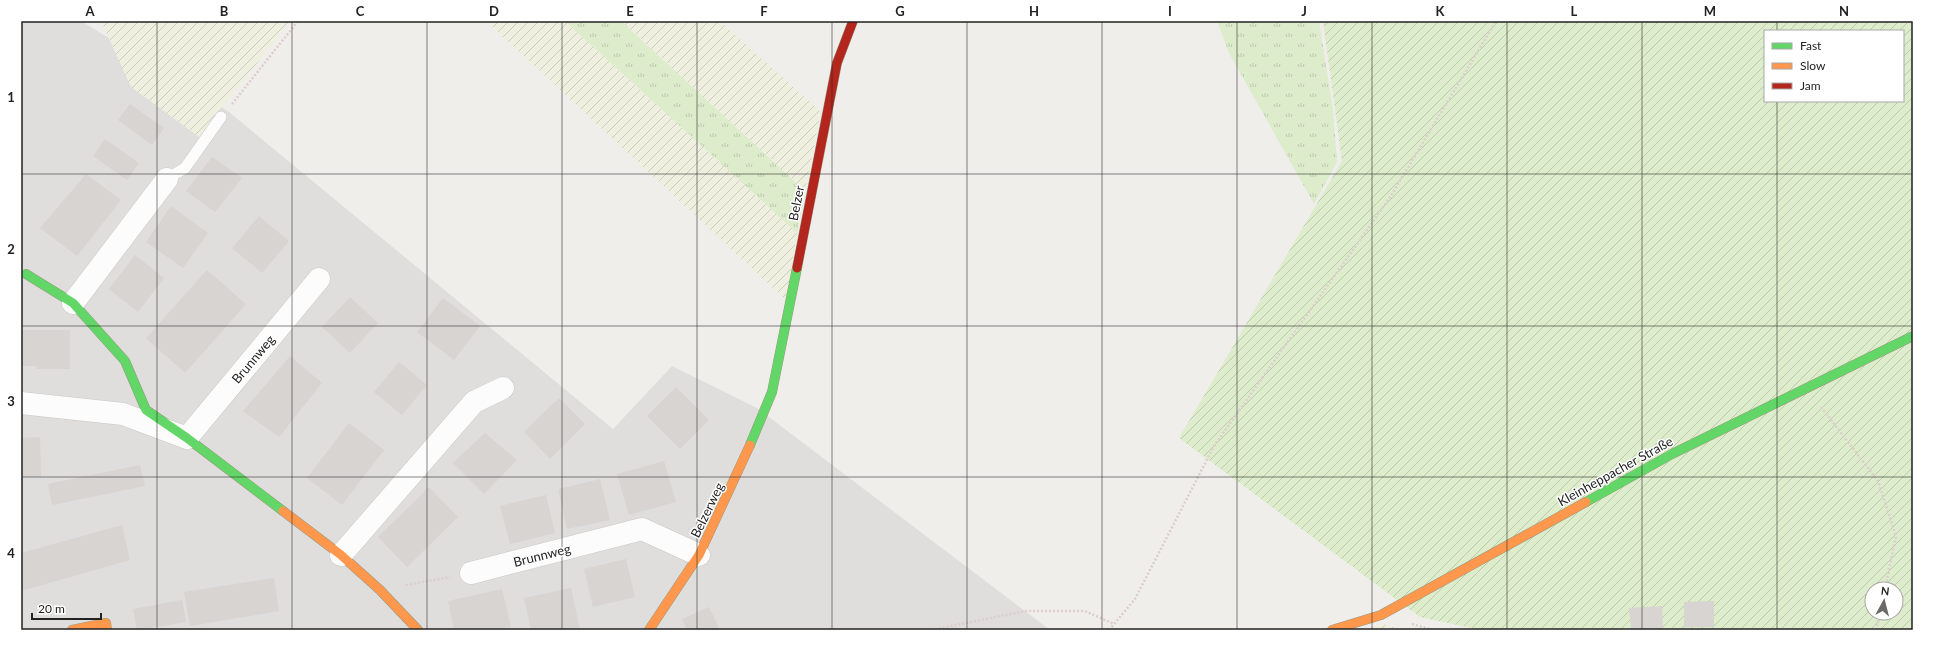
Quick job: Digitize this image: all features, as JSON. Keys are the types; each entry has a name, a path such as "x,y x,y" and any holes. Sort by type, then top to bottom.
{"street":[{"name":"Belzer","path":"772,392 837,63 853,21"},
{"path":"73,303 167,179"},
{"path":"23,271 73,303 126,361 146,410 187,438 341,555 380,590 418,630"},
{"name":"Brunnweg","path":"187,438 319,279"},
{"name":"Kleinheppacher Straße","path":"1332,630 1381,615 1672,454 1913,336"},
{"path":"341,555 474,402 503,388"},
{"name":"Belzerweg","path":"648,630 699,555 739,472 772,392"},
{"path":"21,404 123,414 187,438"},
{"name":"Brunnweg","path":"471,573 642,529 699,555"},
{"path":"72,630 106,623 107,630"}],"lane":[{"path":"167,179 185,168 221,117"}],"path":[{"path":"221,117 298,21"},
{"path":"1109,630 1135,599 1214,446 1389,200 1496,21"},
{"path":"1808,388 1878,481 1896,536 1887,581"},
{"path":"380,590 471,573"},
{"path":"932,630 1026,611 1085,611 1114,624"}],"shaded area":[{"path":"21,21 81,21 229,112 613,429 672,366 757,408 1050,630 21,630"}],"green space":[{"path":"101,21 290,21 199,137 131,87"},
{"path":"486,21 565,21 797,233 786,300"},
{"path":"565,21 621,21 805,191 797,233"},
{"path":"621,21 720,21 821,112 805,191"},
{"path":"1217,21 1319,21 1333,109 1337,162 1314,204 1229,53"},
{"path":"1323,21 1913,21 1913,630 1481,630 1420,617 1179,438 1342,161"},
{"path":"1383,624 1404,630 1362,630"}],"building":[{"path":"130,104 164,128 152,145 118,120"},
{"path":"105,139 139,163 127,180 93,156"},
{"path":"212,157 242,178 215,212 186,191"},
{"path":"86,174 121,200 77,256 40,228"},
{"path":"171,206 208,233 183,268 146,242"},
{"path":"259,216 289,241 262,273 232,248"},
{"path":"135,255 164,278 138,312 109,289"},
{"path":"207,270 246,304 185,373 146,338"},
{"path":"350,297 378,323 350,353 322,327"},
{"path":"443,298 480,326 454,360 417,332"},
{"path":"21,330 70,330 70,369 36,369 37,366 21,366"},
{"path":"290,356 322,383 279,437 243,411"},
{"path":"399,362 427,385 402,415 374,392"},
{"path":"676,387 709,420 680,449 647,416"},
{"path":"559,398 585,424 550,459 524,432"},
{"path":"349,423 384,450 342,505 307,478"},
{"path":"485,433 517,460 484,494 453,463"},
{"path":"40,437 41,477 21,477 21,438"},
{"path":"664,461 676,502 629,515 617,474"},
{"path":"140,465 145,486 52,505 48,484"},
{"path":"600,479 610,520 567,529 558,489"},
{"path":"429,487 458,517 407,567 378,537"},
{"path":"546,495 555,533 510,544 500,506"},
{"path":"122,525 130,560 21,591 21,553"},
{"path":"626,559 635,597 593,607 584,569"},
{"path":"274,578 279,611 190,626 184,592"},
{"path":"571,588 580,630 531,630 524,598"},
{"path":"502,589 511,627 497,630 454,630 448,601"},
{"path":"182,600 186,622 137,630 133,609"},
{"path":"1714,601 1714,627 1684,627 1684,602"},
{"path":"1662,606 1663,630 1631,630 1629,608"},
{"path":"709,607 720,630 687,630 682,619"}],"traffic: fast":[{"path":"750,445 772,392 797,268"},
{"path":"26,274 73,303 125,361 146,410 187,438 283,511"},
{"path":"1586,502 1672,454 1913,336"}],"traffic: slow":[{"path":"649,630 699,555 750,445"},
{"path":"1332,630 1381,615 1586,502"},
{"path":"283,511 341,555 380,590 418,630"},
{"path":"72,630 106,623 107,630"}],"traffic: jam":[{"path":"797,268 837,63 853,21"}]}
